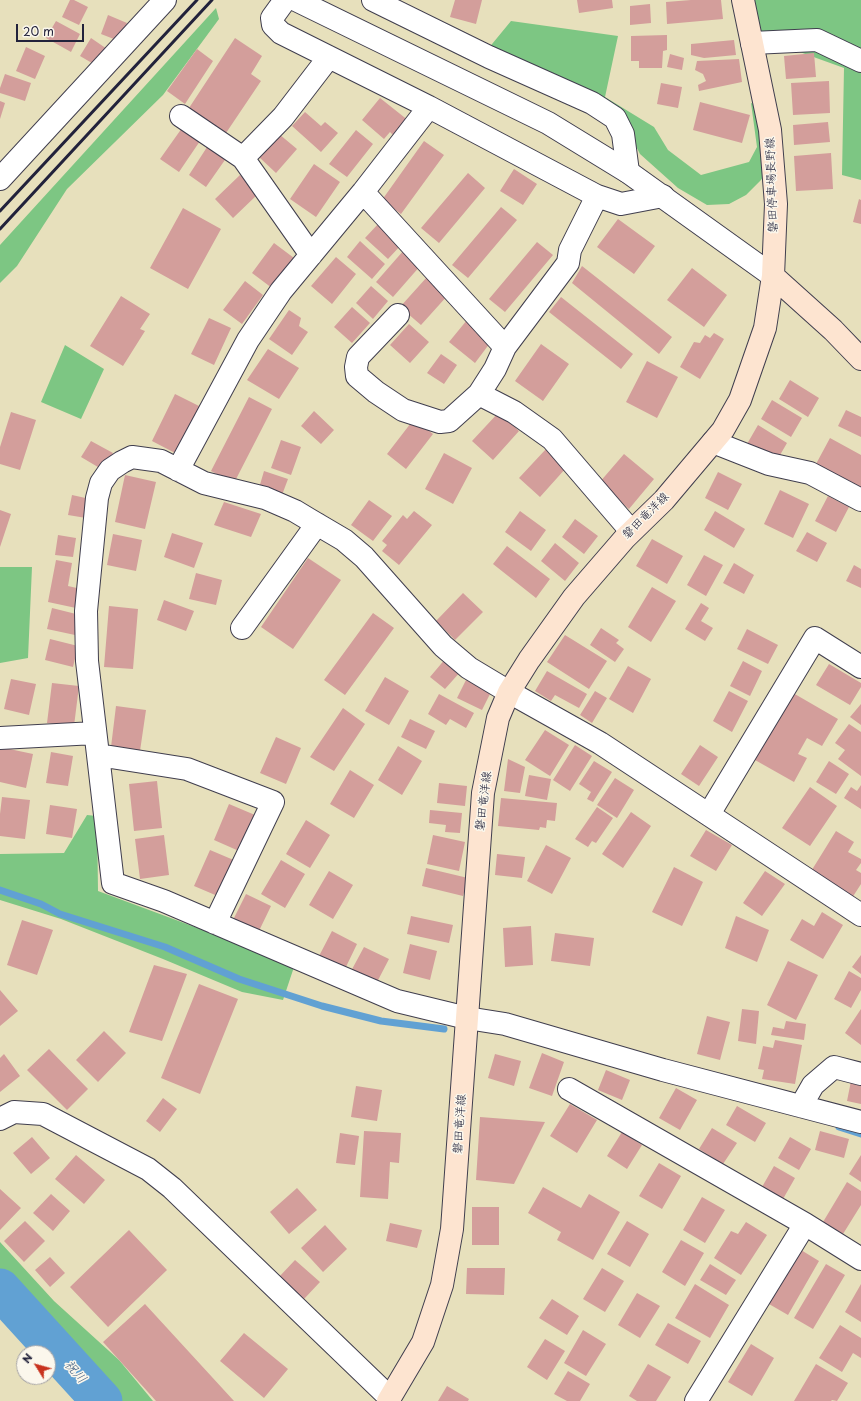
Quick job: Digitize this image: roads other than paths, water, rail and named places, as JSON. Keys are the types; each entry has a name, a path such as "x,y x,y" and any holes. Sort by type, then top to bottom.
{"main road":[{"name":"磐田停車場長野線","path":"744,0 770,130 776,204 773,276"},
{"path":"773,276 833,330 861,359"},
{"name":"磐田竜洋線","path":"389,1400 423,1342 442,1285 452,1229 483,793 498,718 509,692 529,660 574,597 632,531 664,500 724,430 740,400 765,328 773,276"}],"street":[{"path":"0,179 165,0"},
{"path":"285,0 272,18 273,25 281,33 428,107 597,196 621,204 663,196"},
{"path":"296,0 548,123 628,172 773,276"},
{"path":"373,0 489,57 592,103 615,118 623,134 628,172"},
{"path":"752,43 817,40 861,61"},
{"path":"243,158 283,117 329,57"},
{"path":"178,470 248,340 281,291 363,192 428,107"},
{"path":"181,116 243,158 311,255"},
{"path":"363,192 505,347"},
{"path":"398,315 358,357 356,367 357,376 376,392 403,410 440,422 450,421 479,394 495,369 505,347 568,263 570,250 597,196"},
{"path":"479,394 514,412 552,439 632,531"},
{"path":"713,442 769,464 810,472 861,500"},
{"path":"859,910 600,743 469,668 443,646 364,557 344,540 295,511 265,498 204,483 161,461 132,457 110,470 101,483 97,498 86,611 87,661 112,883 164,901 397,1001 467,1018 505,1024 663,1070 861,1122"},
{"path":"242,628 317,524"},
{"path":"709,814 815,638 861,667"},
{"path":"0,738 95,733"},
{"path":"98,755 187,769 273,802 215,923"},
{"path":"801,1106 813,1085 834,1067 861,1074"},
{"path":"569,1089 805,1224 861,1259"},
{"path":"0,1119 14,1112 43,1114 148,1169 172,1188 389,1400"},
{"path":"696,1401 805,1224"}],"waterway":[{"path":"0,890 41,904 60,914 165,947 239,979 322,1006 381,1021 444,1029"},
{"path":"839,1127 861,1134"},
{"name":"祝川","path":"0,1289 102,1401"}],"railway":[{"path":"0,211 197,0"},
{"path":"0,229 212,0"}]}
